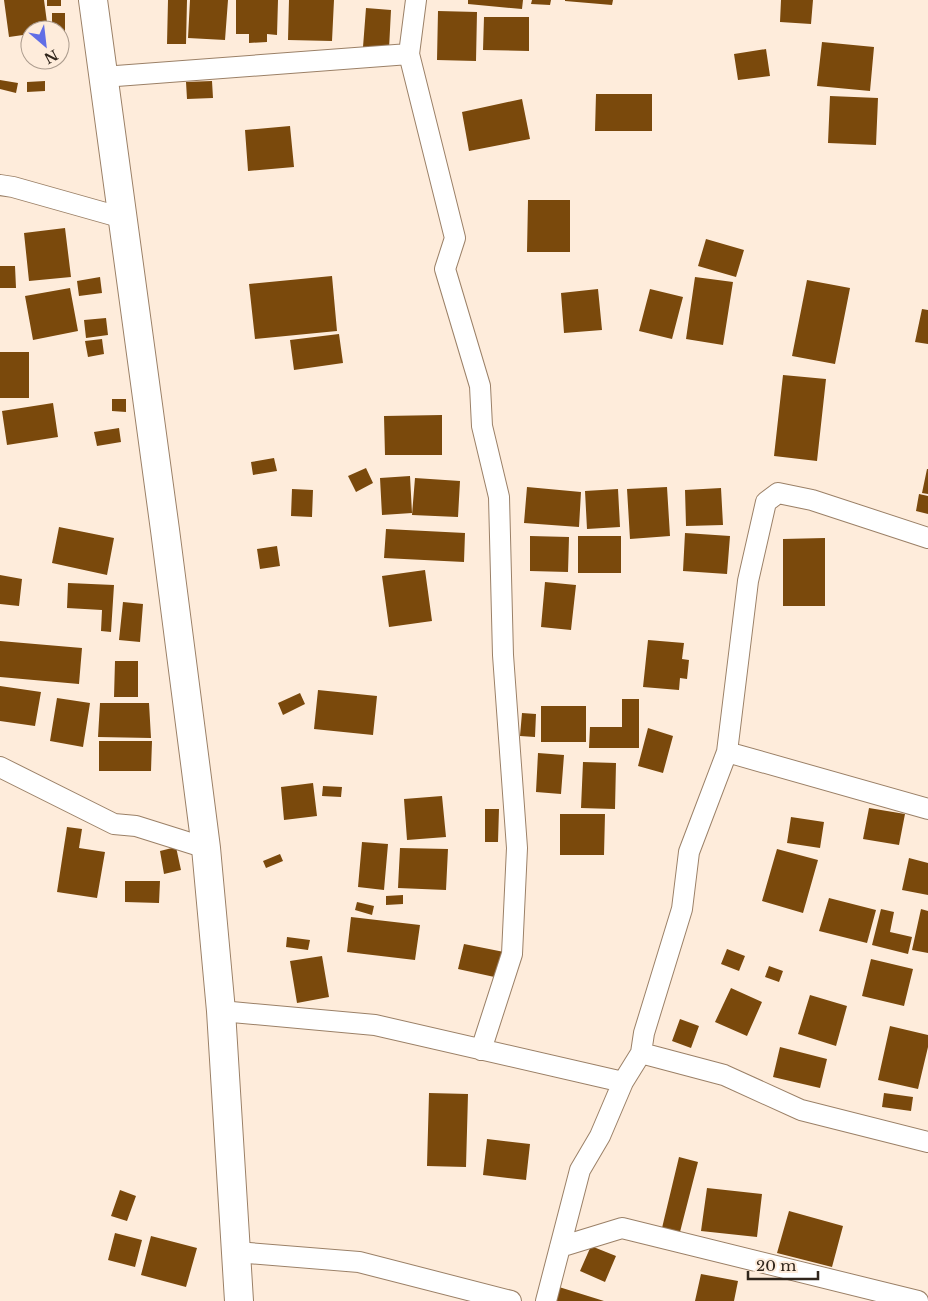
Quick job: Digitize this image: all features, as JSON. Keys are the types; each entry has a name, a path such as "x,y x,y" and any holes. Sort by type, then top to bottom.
{"main road":[{"path":"93,0 166,530 206,848 221,1011 239,1301"}],"street":[{"path":"416,0 409,54 455,238 445,269 480,386 482,426 499,497 503,655 517,848 512,954 482,1050"},
{"path":"103,76 409,54"},
{"path":"0,185 123,218"},
{"path":"546,1301 580,1170 600,1136 623,1082 641,1053 644,1033 682,909 689,852 727,752 748,581 766,502 778,493 812,500 928,538"},
{"path":"727,752 928,808"},
{"path":"0,767 114,824 136,826 206,848"},
{"path":"221,1011 375,1026 623,1082"},
{"path":"641,1053 724,1074 801,1110 928,1142"},
{"path":"560,1247 622,1228 918,1301"},
{"path":"236,1252 359,1262 511,1301"}],"building":[{"path":"4,0 44,0 47,20 20,20 20,35 9,37"},
{"path":"47,0 61,0 61,6 47,6"},
{"path":"168,0 187,0 186,44 167,44"},
{"path":"190,0 228,0 225,40 188,38"},
{"path":"236,0 278,0 277,35 267,34 267,42 249,43 249,34 236,34"},
{"path":"289,0 334,0 332,41 288,40"},
{"path":"468,0 523,0 522,9 468,4"},
{"path":"532,0 551,0 550,5 531,4"},
{"path":"565,0 613,0 612,5"},
{"path":"781,0 813,0 811,24 780,22"},
{"path":"366,8 391,10 389,49 363,47"},
{"path":"438,11 477,12 476,61 437,60"},
{"path":"52,13 65,13 65,20 52,20"},
{"path":"484,17 529,17 529,51 483,50"},
{"path":"822,42 874,47 870,91 817,86"},
{"path":"766,49 770,76 738,80 734,54"},
{"path":"0,80 18,83 16,93 0,89"},
{"path":"45,81 45,91 27,92 27,82"},
{"path":"212,81 213,98 187,99 186,82"},
{"path":"596,94 652,94 652,131 595,131"},
{"path":"830,96 878,98 876,145 828,143"},
{"path":"522,99 530,139 469,151 462,112"},
{"path":"290,126 294,167 248,171 245,130"},
{"path":"528,200 570,200 570,252 527,252"},
{"path":"65,228 71,277 29,281 24,233"},
{"path":"706,239 744,250 736,277 698,266"},
{"path":"0,266 15,266 16,288 0,288"},
{"path":"332,276 337,331 255,339 249,284"},
{"path":"100,277 102,293 79,296 77,281"},
{"path":"695,277 733,282 723,345 686,339"},
{"path":"807,280 850,288 835,364 792,356"},
{"path":"70,288 78,331 33,340 25,296"},
{"path":"598,289 602,330 564,333 561,293"},
{"path":"650,289 683,297 672,339 639,331"},
{"path":"922,309 928,310 928,344 915,342"},
{"path":"106,318 108,335 86,338 84,320"},
{"path":"339,334 343,363 294,370 290,340"},
{"path":"102,339 104,354 88,357 85,341"},
{"path":"0,352 29,352 29,398 0,398"},
{"path":"783,375 826,379 817,461 774,456"},
{"path":"112,399 126,399 126,412 112,411"},
{"path":"53,403 58,437 7,445 2,411"},
{"path":"442,415 442,455 385,455 384,416"},
{"path":"119,428 121,442 97,446 94,432"},
{"path":"274,458 277,471 253,475 251,462"},
{"path":"366,468 373,483 356,492 348,476"},
{"path":"928,469 928,494 922,493"},
{"path":"410,476 412,513 382,515 380,478"},
{"path":"415,478 460,481 458,517 412,515"},
{"path":"527,487 581,492 579,527 524,523"},
{"path":"667,487 670,536 630,539 627,489"},
{"path":"721,488 723,525 686,526 685,490"},
{"path":"292,489 313,490 312,517 291,516"},
{"path":"618,489 620,527 587,529 585,491"},
{"path":"919,494 928,496 928,514 916,511"},
{"path":"59,527 114,538 107,575 52,563"},
{"path":"386,529 465,533 464,562 384,558"},
{"path":"685,533 730,536 727,574 683,571"},
{"path":"530,536 569,537 568,572 530,571"},
{"path":"578,536 621,536 621,573 578,573"},
{"path":"825,538 825,606 783,606 783,539"},
{"path":"277,546 280,566 260,569 257,549"},
{"path":"425,570 432,621 389,627 382,576"},
{"path":"0,575 22,579 19,606 0,604"},
{"path":"545,582 576,585 571,630 541,627"},
{"path":"68,583 114,585 111,632 101,631 102,610 67,608"},
{"path":"123,602 143,604 140,642 119,640"},
{"path":"648,640 684,643 682,659 689,660 687,679 680,678 679,690 643,687"},
{"path":"0,641 82,648 79,684 0,677"},
{"path":"115,661 138,661 138,697 114,697"},
{"path":"0,686 41,692 35,726 0,721"},
{"path":"318,690 377,696 373,735 314,729"},
{"path":"300,693 305,704 283,715 278,703"},
{"path":"57,698 90,703 83,747 50,741"},
{"path":"622,699 639,699 639,748 589,748 590,727 622,727"},
{"path":"100,703 149,703 151,738 98,737"},
{"path":"541,706 586,706 586,742 541,742"},
{"path":"522,713 536,714 535,737 520,736"},
{"path":"648,728 673,736 663,773 638,766"},
{"path":"99,741 152,741 151,771 99,771"},
{"path":"538,753 564,755 561,794 536,792"},
{"path":"583,762 616,763 615,809 581,808"},
{"path":"313,783 317,816 284,820 281,787"},
{"path":"323,786 342,787 341,797 322,796"},
{"path":"442,796 446,837 407,840 404,799"},
{"path":"869,808 905,814 899,845 863,839"},
{"path":"485,809 499,809 498,842 485,842"},
{"path":"560,814 605,814 604,855 560,855"},
{"path":"791,817 824,822 820,848 787,843"},
{"path":"67,827 82,829 79,848 105,852 97,898 57,892"},
{"path":"362,842 388,844 384,890 358,887"},
{"path":"176,847 181,870 164,874 160,851"},
{"path":"400,848 448,849 446,890 398,888"},
{"path":"777,849 818,860 803,913 762,901"},
{"path":"280,854 283,861 266,868 263,861"},
{"path":"909,858 928,863 928,895 902,890"},
{"path":"125,881 160,881 159,903 125,902"},
{"path":"403,895 403,904 386,905 386,896"},
{"path":"829,898 876,910 867,943 819,931"},
{"path":"357,902 374,906 372,915 355,910"},
{"path":"881,909 894,912 890,932 912,937 908,954 872,945"},
{"path":"921,909 928,911 928,953 912,950"},
{"path":"351,917 420,925 415,960 347,952"},
{"path":"287,937 310,940 308,950 286,947"},
{"path":"464,944 504,952 499,978 458,969"},
{"path":"727,949 745,956 739,971 721,964"},
{"path":"322,956 329,997 297,1003 290,961"},
{"path":"871,959 913,969 904,1006 862,996"},
{"path":"769,966 783,971 779,982 765,977"},
{"path":"731,988 762,1002 747,1036 715,1022"},
{"path":"810,995 847,1006 836,1046 798,1034"},
{"path":"680,1019 699,1026 691,1048 672,1041"},
{"path":"890,1026 928,1035 928,1047 918,1089 878,1080"},
{"path":"780,1047 827,1059 820,1088 773,1077"},
{"path":"429,1093 468,1094 466,1167 427,1166"},
{"path":"884,1093 913,1097 911,1111 882,1107"},
{"path":"487,1139 530,1144 526,1180 483,1175"},
{"path":"679,1157 698,1162 680,1232 662,1228"},
{"path":"707,1188 762,1194 757,1237 701,1231"},
{"path":"120,1190 136,1196 127,1221 111,1216"},
{"path":"789,1211 843,1226 832,1267 777,1253"},
{"path":"115,1233 142,1240 135,1267 108,1260"},
{"path":"151,1236 197,1248 186,1287 141,1275"},
{"path":"591,1246 616,1256 605,1282 580,1271"},
{"path":"701,1274 738,1281 734,1301 695,1301"},
{"path":"559,1287 604,1301 555,1301"}]}
